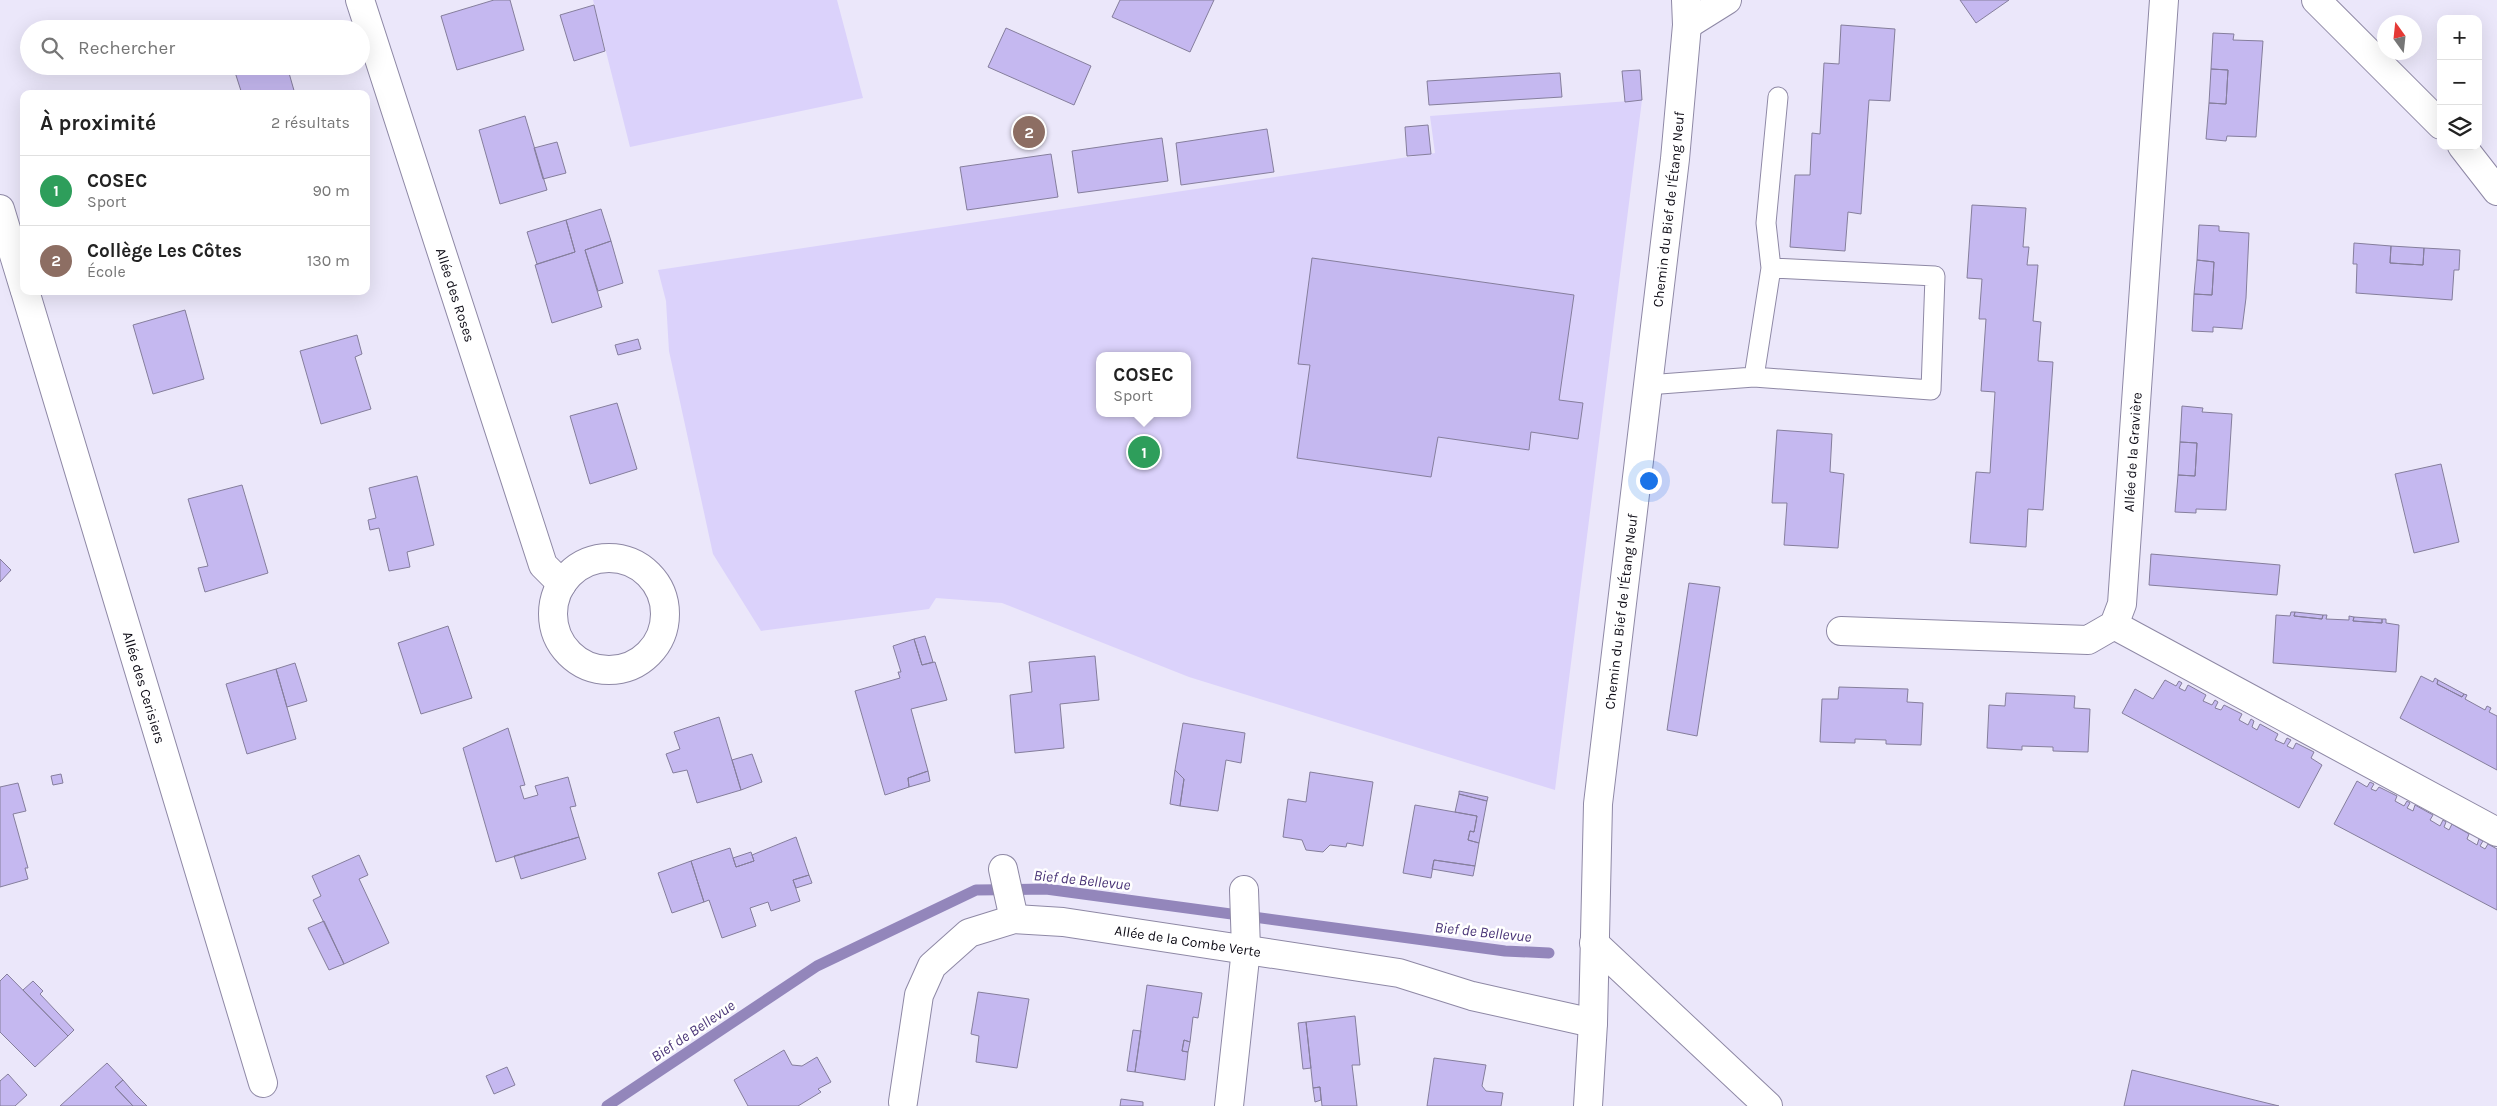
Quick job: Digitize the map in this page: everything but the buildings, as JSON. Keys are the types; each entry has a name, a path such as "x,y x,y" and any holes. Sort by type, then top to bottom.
{"street":[{"name":"Allée des Roses","path":"360,0 366,20"},
{"path":"1686,13 1727,0"},
{"name":"Allée de la Gravière","path":"2114,625 2122,604 2164,0"},
{"path":"2316,0 2437,121"},
{"name":"Chemin du Bief de l'Étang Neuf","path":"1588,1106 1593,1023 1598,804 1675,159 1686,13"},
{"name":"Allée des Roses","path":"370,31 543,565 562,584"},
{"path":"2465,150 2497,191"},
{"name":"Allée des Cerisiers","path":"0,210 20,277"},
{"name":"Allée des Cerisiers","path":"26,295 263,1083"},
{"path":"612,558 637,564 652,577 662,593 666,612 665,626 657,644 640,661 623,669 603,670 581,662 566,650 556,633 554,600 562,584 575,569 592,560 612,558"},
{"path":"1841,631 2088,640 2114,625 2497,832"},
{"path":"1003,869 1014,919"},
{"path":"1229,1106 1246,949 1244,890"},
{"name":"Allée de la Combe Verte","path":"903,1102 919,995 932,966 969,932 1014,919 1062,922 1399,973 1472,996 1593,1023"},
{"path":"1594,943 1768,1106"}],"lane":[{"path":"1754,377 1771,268 1766,223 1778,97"},
{"path":"1647,385 1754,377 1931,390 1935,276 1771,268"}],"shaded area":[{"path":"593,0 837,0 863,98 630,147"},
{"path":"1642,100 1555,790 1189,677 1002,603 936,598 929,609 761,631 713,554 669,351 666,301 658,270 1435,153 1430,116"}],"waterway":[{"name":"Bief de Bellevue","path":"607,1106 817,966 976,890 1046,889 1505,951 1549,953"}],"place":[{"name":"Collège Les Côtes","path":"1029,132"},
{"name":"COSEC","path":"1144,452"}]}
